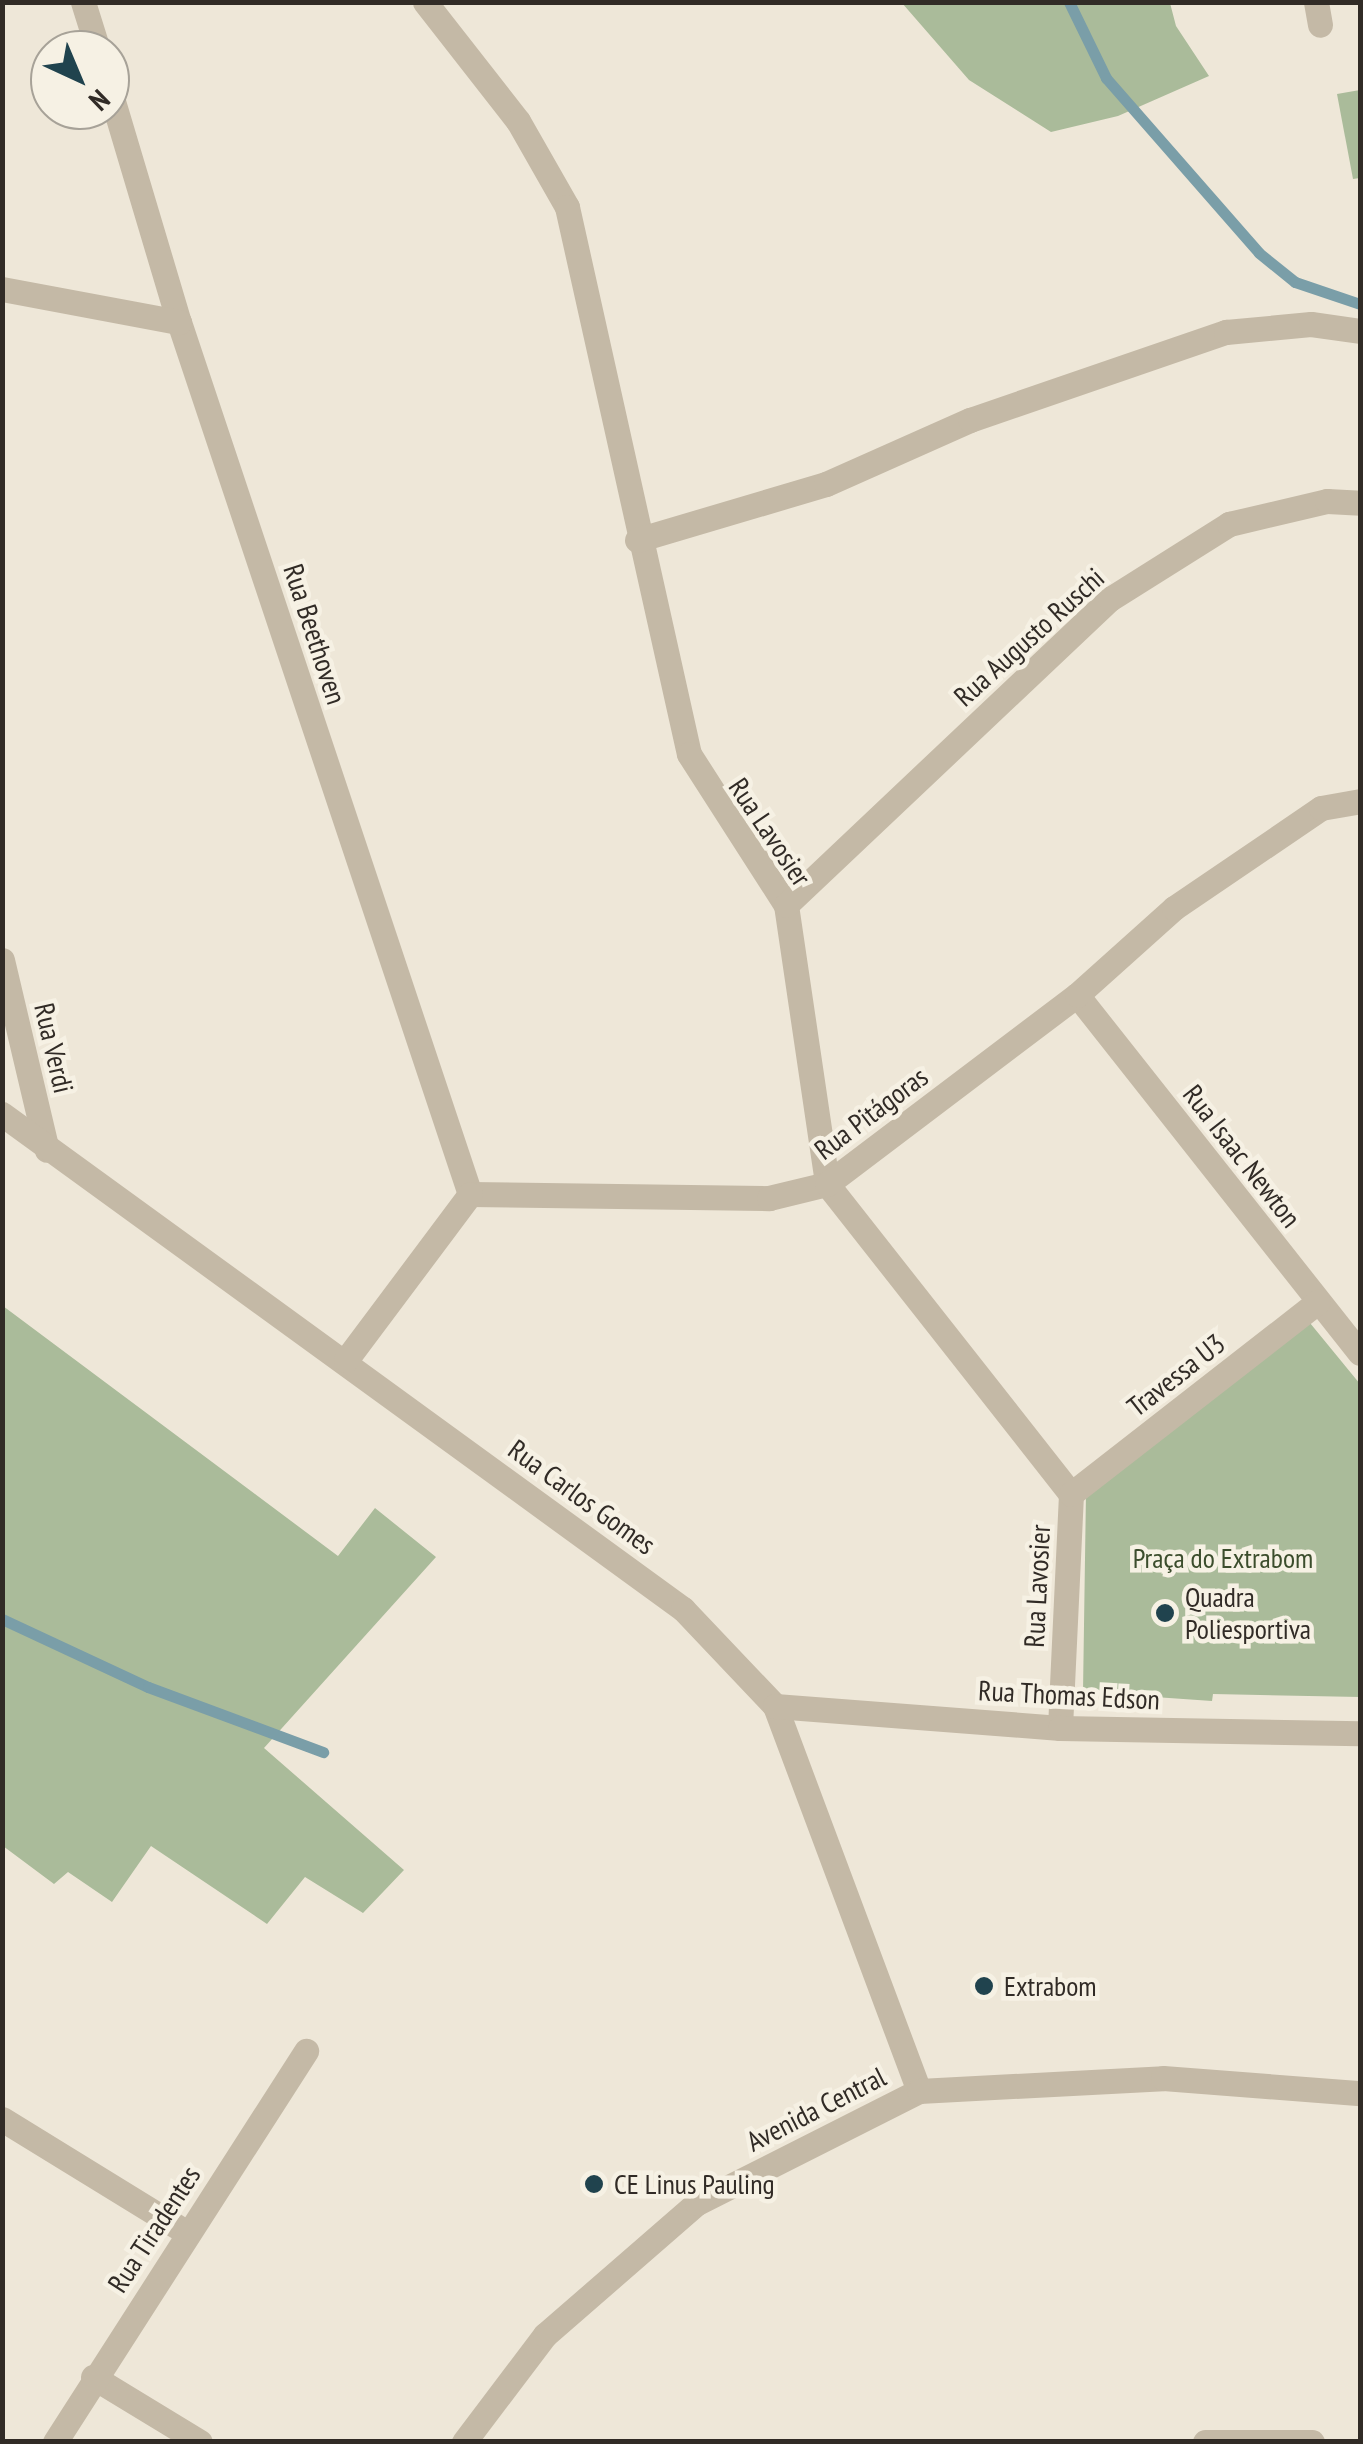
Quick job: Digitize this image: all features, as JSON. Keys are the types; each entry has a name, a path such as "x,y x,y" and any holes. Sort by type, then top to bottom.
{"street":[{"path":"83,2 92,30"},
{"name":"Rua Lavosier","path":"424,2 518,121 567,207 636,540 689,754 786,905 826,1184 1071,1494 1060,1728"},
{"name":"Rua Beethoven","path":"121,130 179,322 470,1194"},
{"path":"2,289 179,322"},
{"path":"636,540 826,484 970,420 1226,332 1311,324 1360,332"},
{"name":"Rua Augusto Ruschi","path":"786,905 1110,599 1229,524 1327,500 1360,503"},
{"name":"Rua Pitágoras","path":"470,1194 770,1198 826,1184 1078,995 1207,886 1321,808 1360,801"},
{"name":"Rua Verdi","path":"2,960 47,1150"},
{"name":"Rua Isaac Newton","path":"1078,995 1360,1353"},
{"name":"Rua Carlos Gomes","path":"2,1114 47,1150 346,1360 683,1609 775,1706 919,2091"},
{"path":"346,1360 470,1194"},
{"name":"Travessa U3","path":"1071,1494 1318,1302"},
{"name":"Rua Thomas Edson","path":"775,1706 1060,1728 1360,1733"},
{"name":"Rua Tiradentes","path":"55,2442 186,2232 306,2051"},
{"name":"Avenida Central","path":"464,2442 545,2335 696,2203 919,2091 1163,2078 1360,2092"},
{"path":"2,2119 186,2232"},
{"path":"94,2378 200,2442"},
{"path":"1205,2442 1312,2442"}],"green space":[{"path":"902,3 1170,3 1176,26 1209,76 1118,116 1051,132 969,80"},
{"path":"1360,90 1360,178 1353,179 1337,94"},
{"path":"3,1306 338,1556 375,1508 436,1557 264,1748 404,1870 363,1913 305,1877 267,1924 151,1846 112,1902 68,1872 54,1884 3,1846"},
{"name":"Praça do Extrabom","path":"1310,1323 1360,1384 1360,1697 1213,1694 1212,1701 1083,1692 1086,1492"}],"waterway":[{"path":"1069,2 1106,78 1259,253 1295,282 1360,304"},
{"path":"2,1619 148,1687 323,1752"}],"place":[{"name":"Quadra Poliesportiva","path":"1165,1613"},
{"name":"Extrabom","path":"984,1986"},
{"name":"CE Linus Pauling","path":"594,2184"}]}
